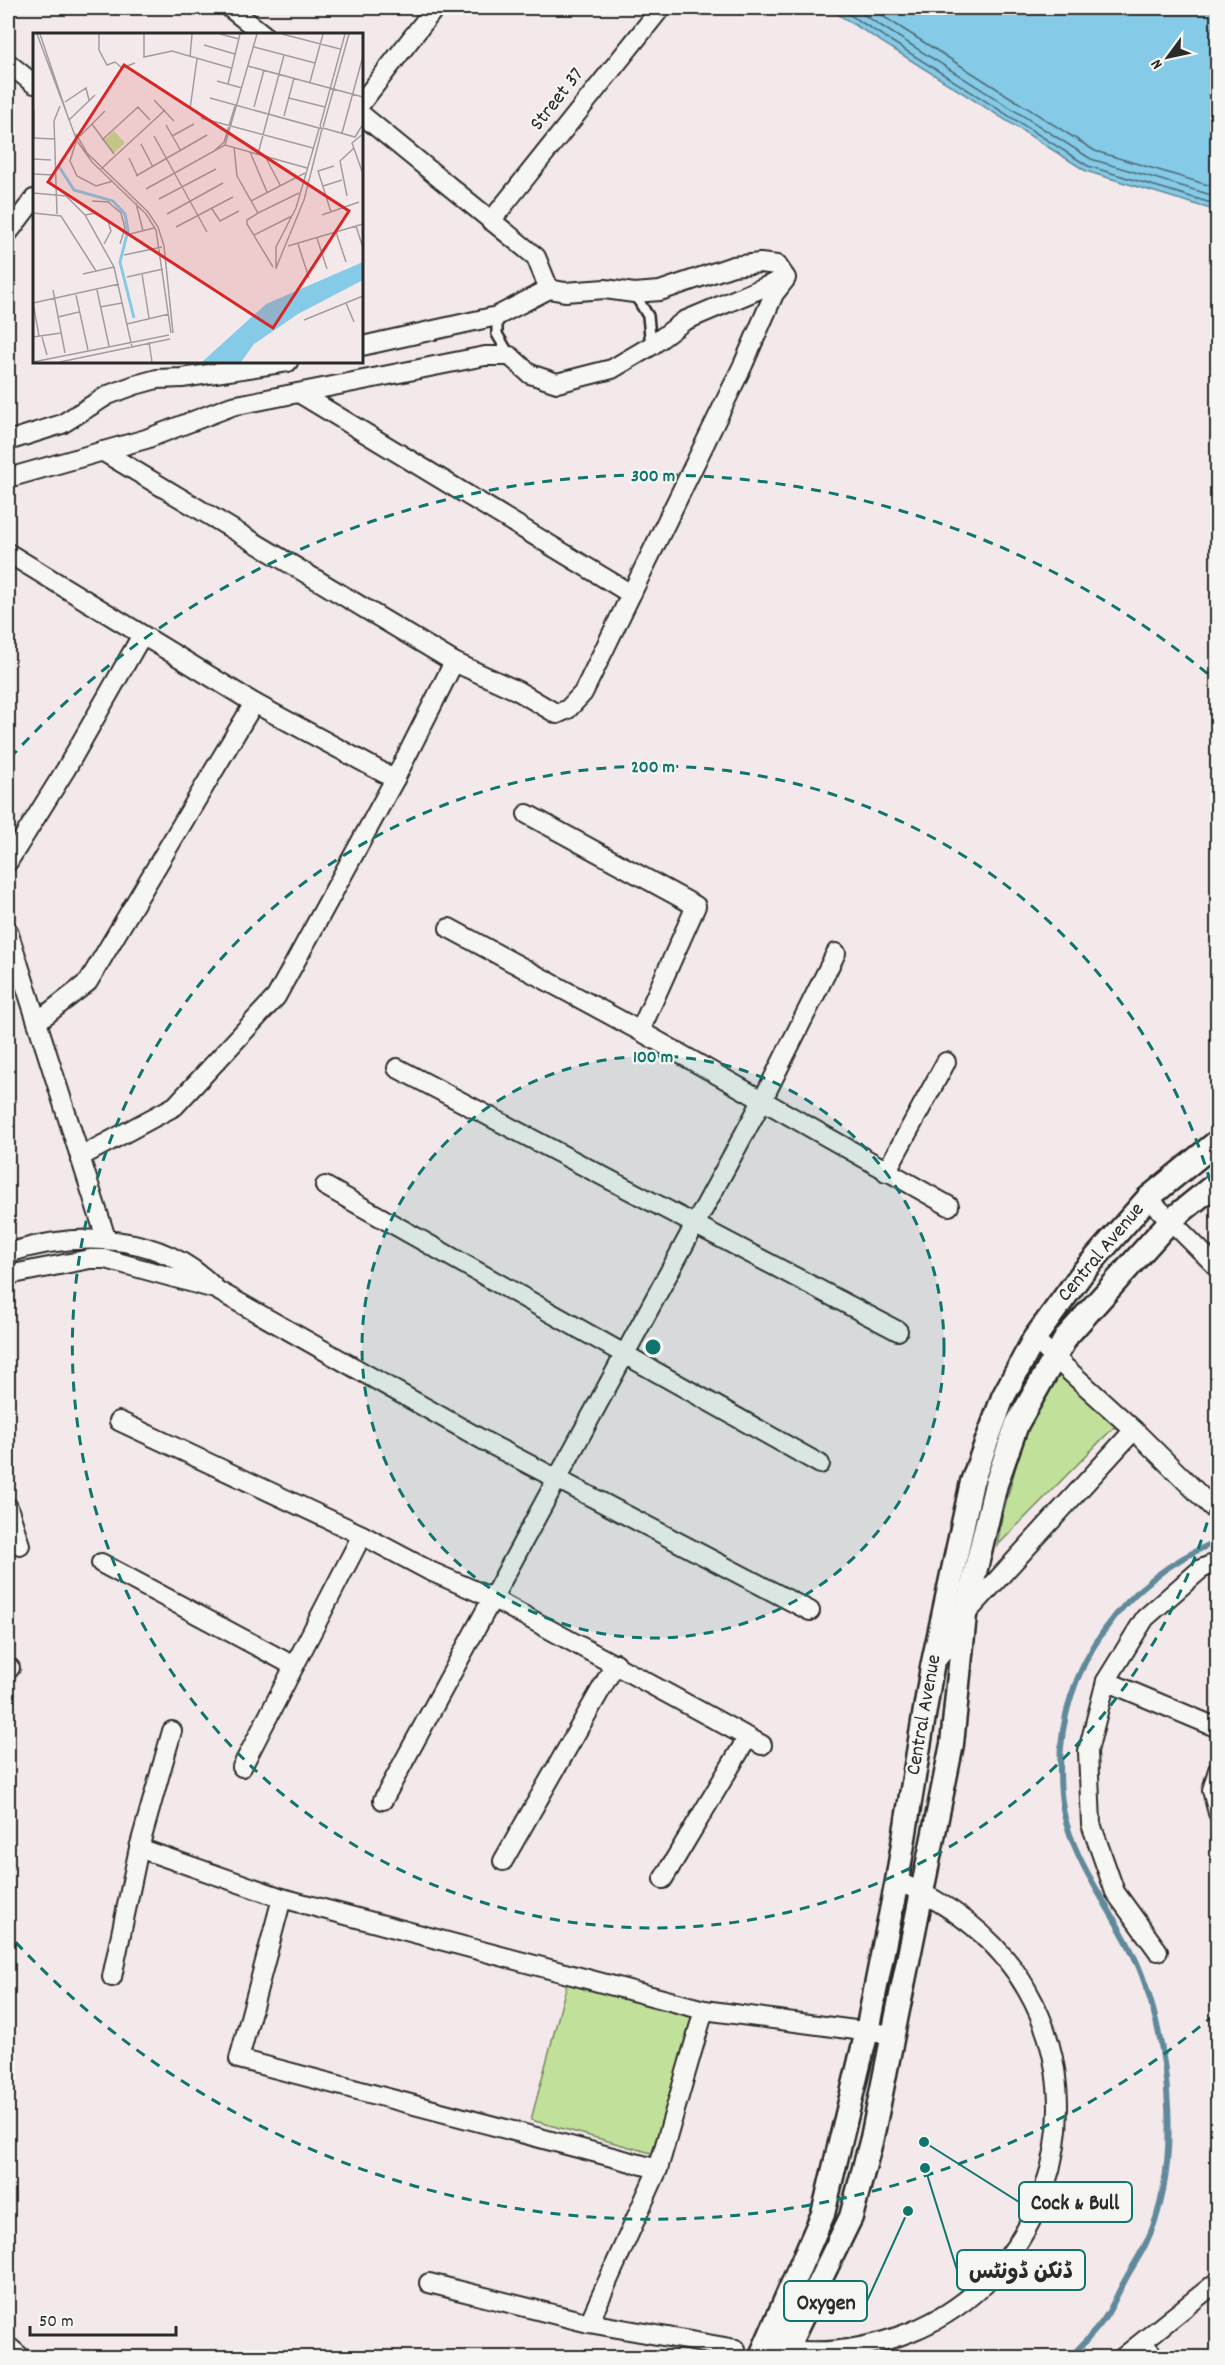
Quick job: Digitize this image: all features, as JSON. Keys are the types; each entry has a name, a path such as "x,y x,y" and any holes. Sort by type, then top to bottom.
{"street":[{"path":"230,8 262,33"},
{"path":"363,101 435,8"},
{"name":"Street 37","path":"491,221 661,8"},
{"path":"8,63 33,83"},
{"path":"363,116 536,258 549,289"},
{"path":"8,233 33,199"},
{"path":"363,346 497,316 549,289 565,292 660,291 733,267 760,262 777,265 786,278"},
{"path":"8,478 146,439 232,406 485,356 510,356 530,374 557,383 612,369 651,346 684,321 754,294 786,278"},
{"path":"102,451 454,662 518,691 557,714 568,709 583,693 743,365 774,294 786,278"},
{"path":"8,441 62,424 108,395 135,384 281,363"},
{"path":"299,393 632,594"},
{"path":"8,553 254,703 395,779"},
{"path":"8,862 66,769 142,635"},
{"path":"80,1156 175,1106 276,997 395,779 454,662"},
{"path":"37,1022 88,982 254,703"},
{"path":"527,814 696,906 640,1031"},
{"path":"449,928 640,1031 949,1206"},
{"path":"8,931 11,954 37,1022 106,1238"},
{"path":"383,1800 762,1101 836,953"},
{"path":"886,1172 946,1062"},
{"path":"397,1068 898,1331"},
{"name":"Central Avenue","path":"774,2353 823,2214 867,2031 897,1881 932,1667 972,1482 1003,1397 1034,1339 1083,1272 1148,1198 1218,1141"},
{"name":"Central Avenue","path":"774,2353 851,2217 872,2138 952,1744 965,1615 996,1484 1017,1424 1067,1336 1171,1220 1218,1182"},
{"path":"325,1186 820,1464"},
{"path":"1148,1198 1218,1268"},
{"path":"8,1253 64,1239 106,1238 176,1258 198,1271 215,1289"},
{"path":"8,1275 90,1258 106,1259 215,1289 557,1479 810,1611"},
{"path":"1034,1339 1056,1356 1218,1513"},
{"path":"119,1421 362,1535 430,1571 492,1598 616,1663 755,1741 663,1879"},
{"path":"932,1667 965,1615 1134,1430"},
{"path":"8,1507 20,1545"},
{"path":"242,1767 362,1535"},
{"path":"1158,1951 1115,1892 1091,1824 1088,1751 1106,1681 1145,1618 1201,1569 1218,1562"},
{"path":"101,1563 294,1666"},
{"path":"503,1861 616,1663"},
{"path":"1106,1681 1218,1728"},
{"path":"112,1977 139,1848 172,1731"},
{"path":"1218,1770 1212,1790 1218,1813"},
{"path":"139,1848 282,1898 704,2010 893,2035"},
{"path":"774,2353 836,2351 884,2342 929,2325 969,2298 1004,2264 1031,2224 1049,2179 1058,2131 1057,2083 1047,2035 1031,1999 999,1951 964,1917 922,1892 897,1881"},
{"path":"282,1898 239,2059 658,2169"},
{"path":"589,2323 658,2169 704,2010"},
{"path":"1122,2358 1218,2281"},
{"path":"429,2283 589,2323 736,2349"},
{"path":"8,2346 22,2358"}],"lane":[{"path":"634,293 648,315 651,346"},
{"path":"497,316 497,334 510,356"}],"green space":[{"path":"1056,1365 1118,1423 997,1546 1002,1517 1027,1426"},
{"path":"568,1980 696,2014 659,2155 531,2120"}],"water":[{"path":"828,8 1217,8 1217,211 1086,171"}],"waterway":[{"path":"1070,2358 1107,2315 1147,2241 1158,2211 1165,2179 1168,2108 1160,2038 1142,1975 1124,1937 1083,1864 1065,1818 1060,1776 1063,1731 1071,1696 1085,1662 1104,1631 1127,1603 1154,1578 1184,1558 1218,1541"}],"place":[{"name":"Cock & Bull","path":"924,2142"},
{"name":"ڈنکن ڈونٹس","path":"925,2168"},
{"name":"Oxygen","path":"908,2211"}]}
